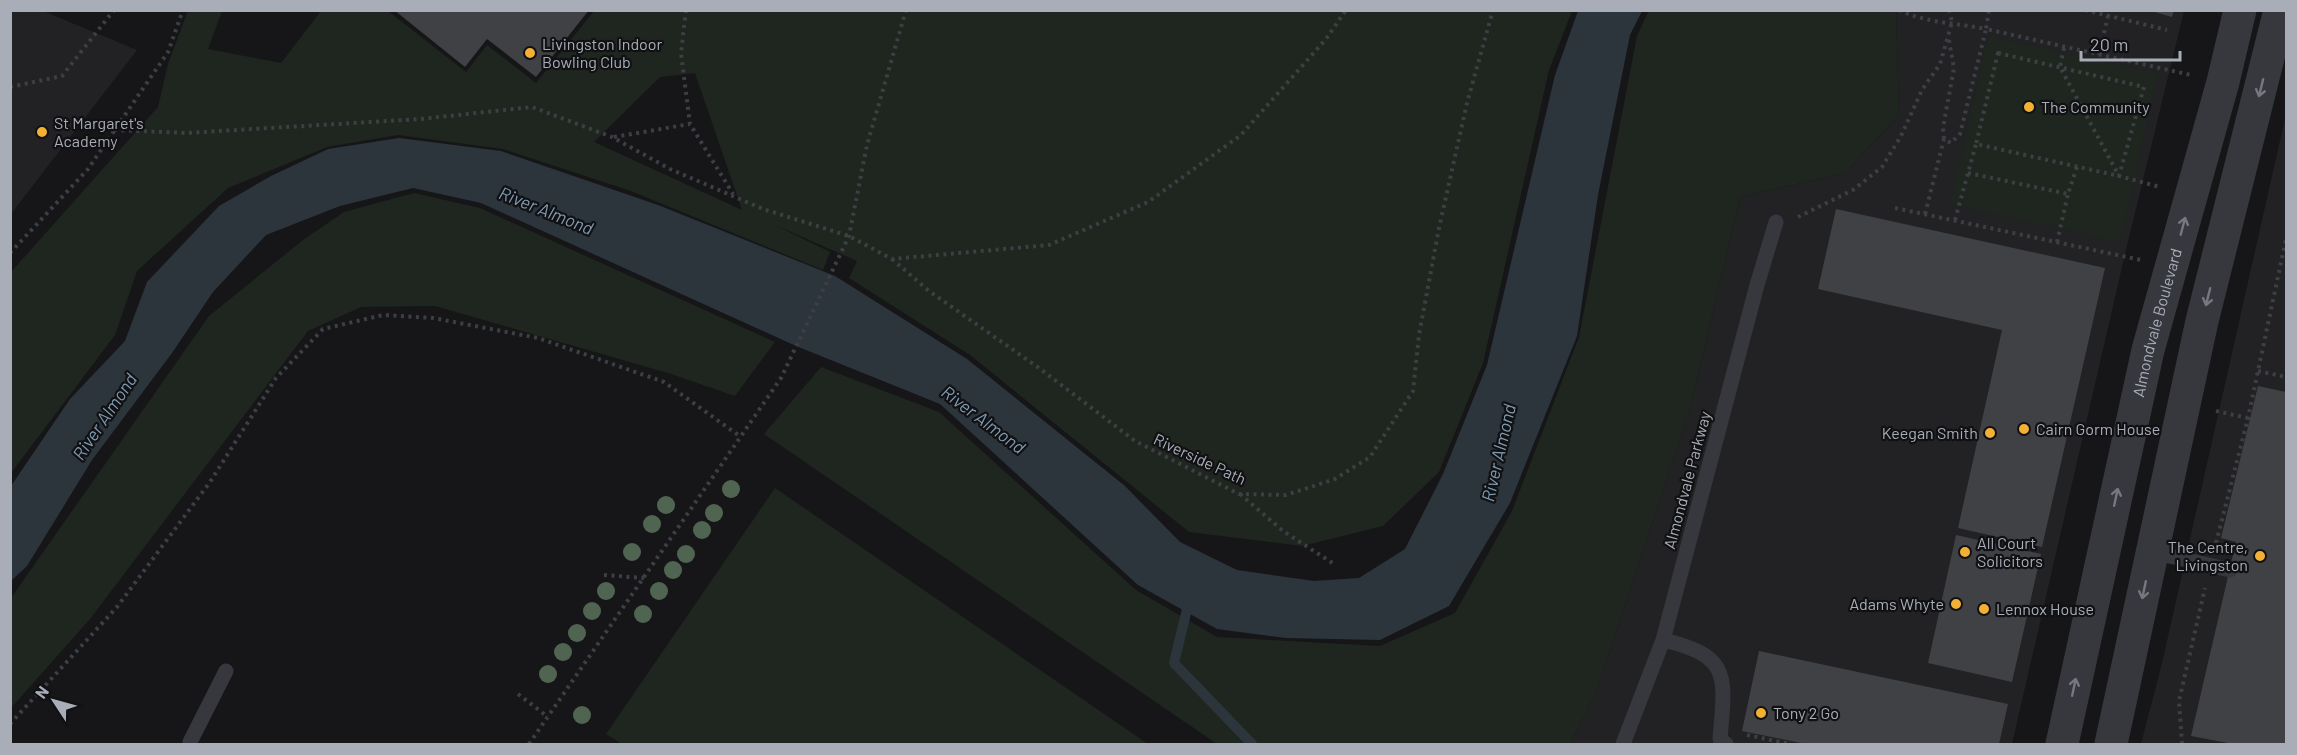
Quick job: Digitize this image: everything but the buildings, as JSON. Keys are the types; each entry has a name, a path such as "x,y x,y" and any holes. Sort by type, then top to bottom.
{"street":[{"name":"Almondvale Boulevard","path":"2061,744 2148,350 2223,82 2240,10"},
{"path":"2111,744 2202,321 2280,10"}],"lane":[{"name":"Almondvale Parkway","path":"1623,744 1663,640 1757,285 1776,222"},
{"path":"2152,552 2230,570"},
{"path":"1663,640 1686,646 1713,659 1724,683 1720,739 1726,744"},
{"path":"190,742 226,671"}],"path":[{"path":"10,87 62,76 114,10"},
{"path":"10,253 88,169 168,52 183,10"},
{"path":"686,10 681,53 690,124 733,195"},
{"path":"529,744 781,378 849,236 867,145 906,10"},
{"path":"892,259 1049,245 1148,202 1241,135 1326,39 1346,10"},
{"name":"Riverside Path","path":"114,130 198,132 421,119 532,107 612,137 670,169 763,208 849,236 892,259 929,291 1039,368 1135,441 1239,494 1286,495 1335,479 1370,457 1413,391 1419,335 1439,228 1467,103 1493,10"},
{"path":"1899,10 1918,19 1952,22 1986,29 2223,82"},
{"path":"1776,222 1806,215 1853,190 1882,167 1901,136 1922,90 1940,64 1952,22 1949,10"},
{"path":"1944,140 1952,142 1960,134 1989,10"},
{"path":"2085,10 2167,30"},
{"path":"2099,55 2108,16"},
{"path":"1925,214 1944,140 1943,128 1954,68 1948,40"},
{"path":"2064,48 2060,67 2119,176"},
{"path":"1955,220 1998,53 2144,87 2119,176"},
{"path":"612,137 690,124"},
{"path":"1976,144 2119,176 2191,196"},
{"path":"2057,242 2077,167"},
{"path":"1968,173 2068,194"},
{"path":"1895,208 2172,266"},
{"path":"2188,744 2182,744 2179,701 2258,371 2286,239"},
{"path":"10,724 117,607 210,482 276,378 323,329 383,315 433,318 538,338 664,382 741,437"},
{"path":"2258,371 2286,377"},
{"path":"1239,494 1283,531 1334,564"},
{"path":"604,575 644,578"},
{"path":"518,694 548,717"},
{"path":"1743,734 1790,744"}],"shaded area":[{"name":"St Margaret's Academy","path":"11,10 43,11 137,50 11,214"},
{"path":"188,10 222,11 208,49 281,63 321,11 388,11 466,72 487,45 536,83 594,11 1572,11 1549,70 1483,363 1439,472 1383,526 1302,546 1189,532 970,355 849,278 857,261 775,225 830,252 823,270 631,191 503,149 398,135 327,147 228,188 137,271 115,335 11,473 11,272 158,107 168,64","holes":["695,73 742,210 594,142 660,77"]},
{"path":"1649,10 1896,11 1899,115 1845,173 1740,197 1691,405 1596,693 1570,744 1217,744 764,434 821,367 939,412 1136,590 1217,637 1380,646 1455,613 1512,511 1579,337 1637,36"},
{"path":"1896,11 2184,11 2125,254 2012,744 1570,744 1596,693 1691,405 1740,197 1845,173 1899,115"},
{"path":"1988,36 2158,74 2120,242 1950,204"},
{"path":"2286,114 2286,744 2141,744 2162,663"},
{"path":"414,193 480,208 775,342 735,396 668,373 435,306 361,307 308,331 90,619 11,708 11,598 209,316 303,240 344,212"},
{"path":"775,488 1148,744 622,744 606,734"}],"water":[{"name":"River Almond","path":"1578,11 1642,11 1630,35 1598,195 1577,336 1510,503 1449,606 1380,640 1286,638 1217,629 1138,585 940,404 796,346 481,203 413,188 340,206 266,235 213,292 172,353 92,460 27,566 11,581 11,486 70,399 125,341 147,282 219,206 271,176 328,149 399,138 501,151 658,205 835,276 967,359 1125,486 1180,542 1237,570 1314,581 1359,578 1405,549 1443,474 1487,365 1555,75"}],"waterway":[{"path":"1189,601 1174,663 1252,744"}],"place":[{"name":"Livingston Indoor Bowling Club","path":"530,53"},
{"name":"The Community","path":"2029,107"},
{"name":"St Margaret's Academy","path":"42,132"},
{"name":"Cairn Gorm House","path":"2024,429"},
{"name":"Keegan Smith","path":"1990,433"},
{"name":"All Court Solicitors","path":"1965,552"},
{"name":"The Centre, Livingston","path":"2260,556"},
{"name":"Adams Whyte","path":"1956,604"},
{"name":"Lennox House","path":"1984,609"},
{"name":"Tony 2 Go","path":"1761,713"}]}
